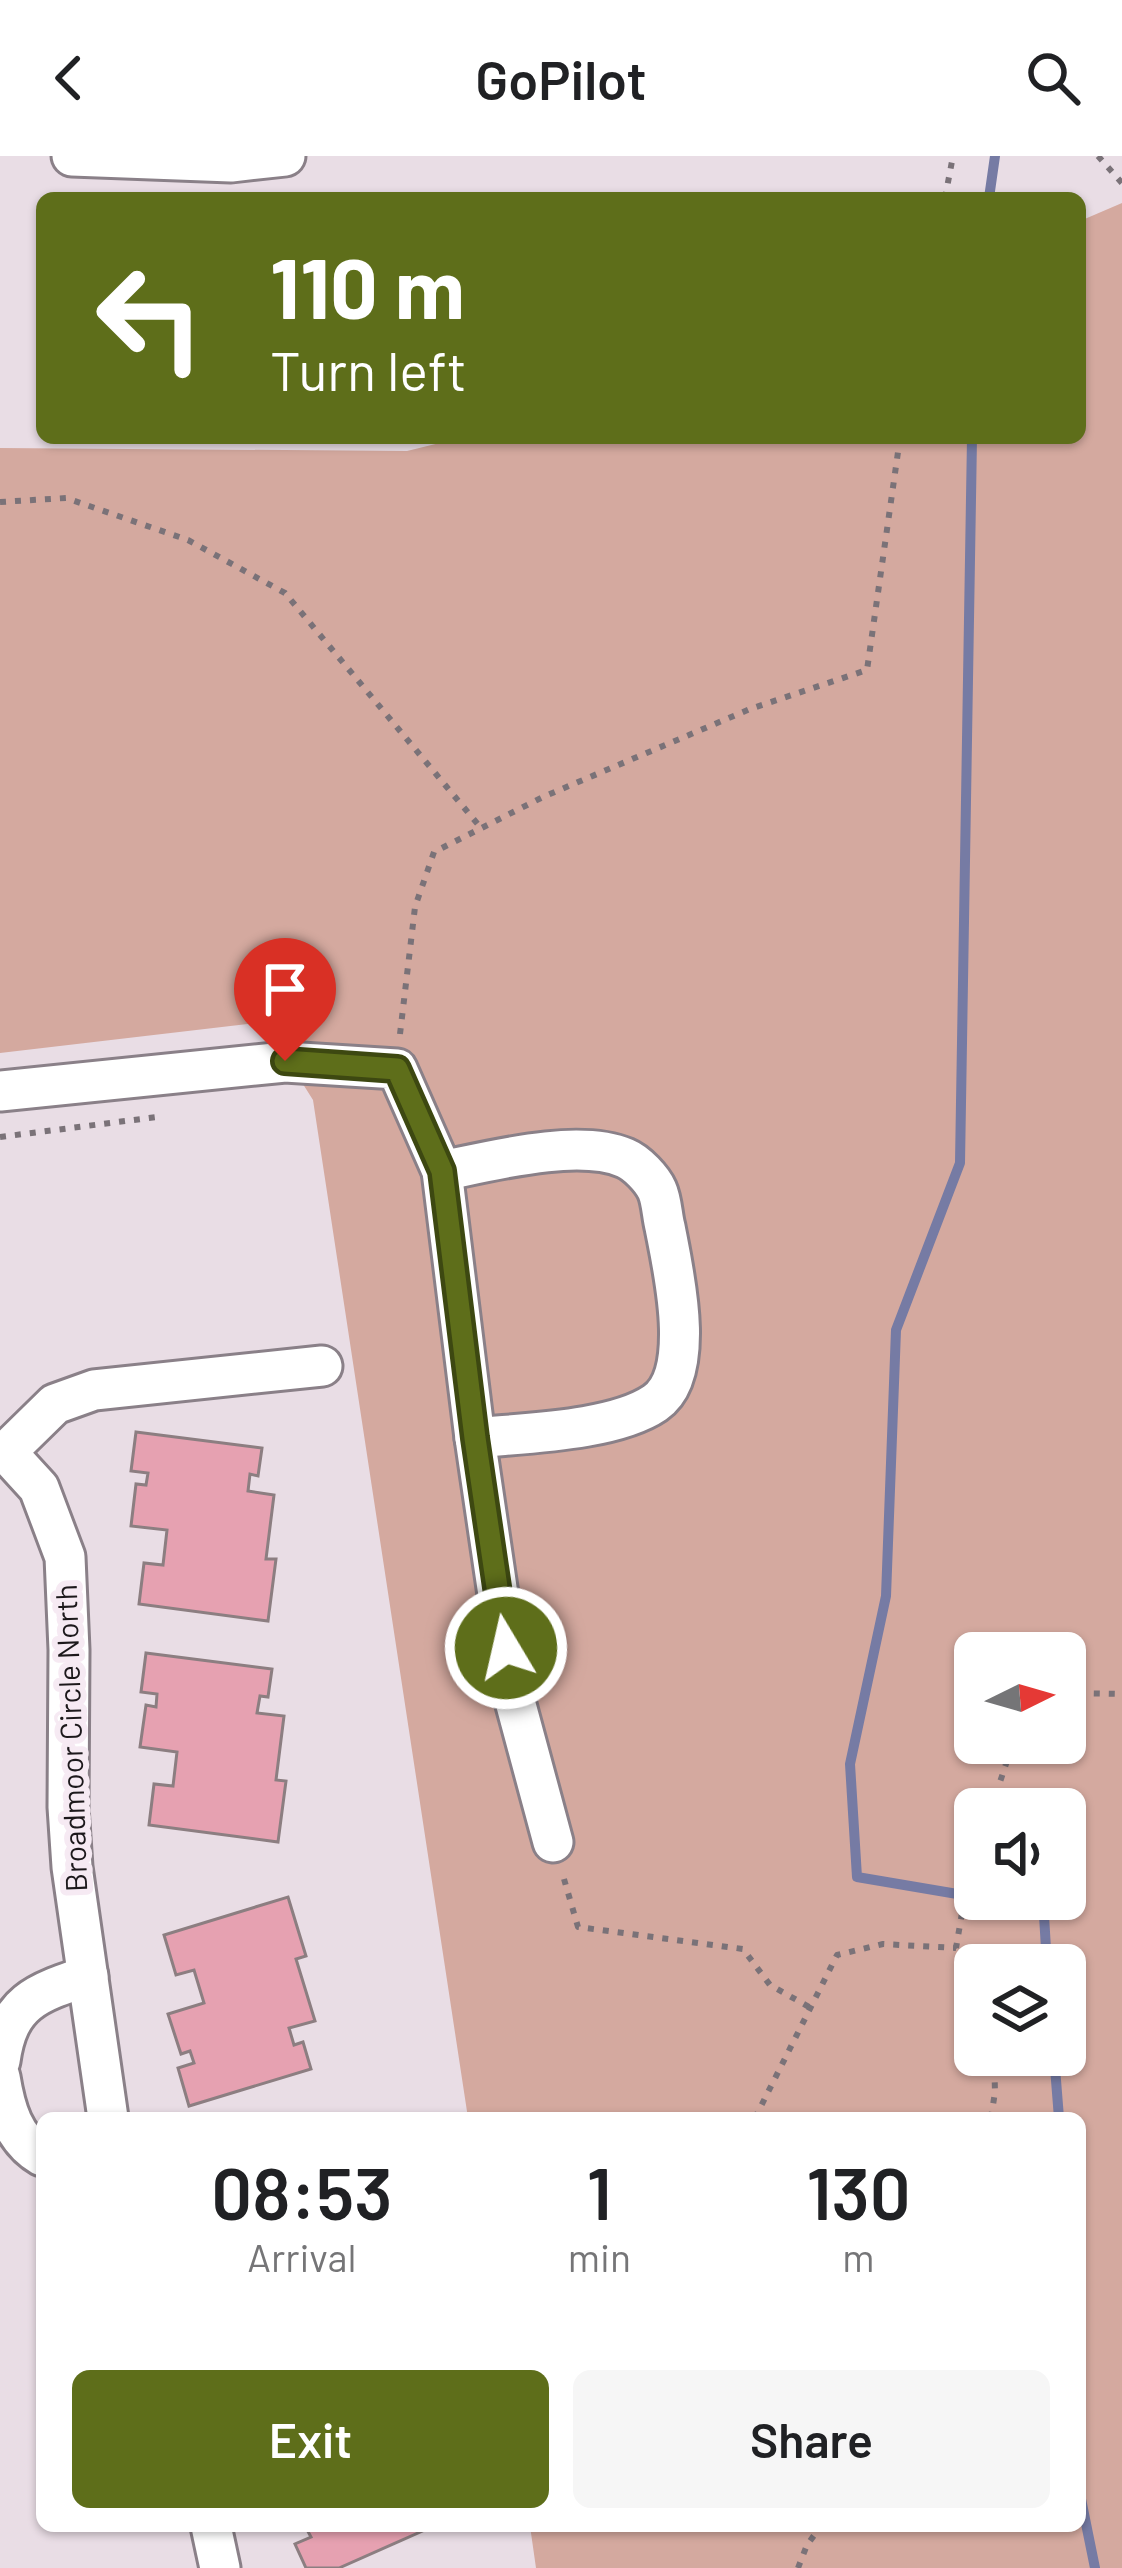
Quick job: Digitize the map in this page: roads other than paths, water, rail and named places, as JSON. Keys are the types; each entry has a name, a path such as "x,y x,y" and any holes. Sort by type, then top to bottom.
{"street":[{"path":"72,156 231,162 285,156"},
{"path":"0,1091 285,1061 397,1069 442,1171 512,1690 553,1842"},
{"path":"442,1171 529,1153 592,1152 628,1159 657,1191 674,1282 678,1361 666,1394 656,1402 613,1420 475,1438"},
{"path":"3,1451 55,1404 94,1390 322,1366"},
{"name":"Broadmoor Circle North","path":"3,1451 39,1488 65,1557 72,1867 107,2112"},
{"path":"0,2061 3,2036 19,2008 43,1991 88,1976"},
{"path":"0,2077 13,2126 36,2152"},
{"path":"212,2532 220,2568"}],"waterway":[{"path":"990,192 995,156"},
{"path":"954,1893 857,1877 850,1764 886,1596 896,1330 960,1163 972,444"},
{"path":"1044,1920 1046,1944"},
{"path":"1056,2076 1059,2112"},
{"path":"1086,2524 1095,2568"}]}
